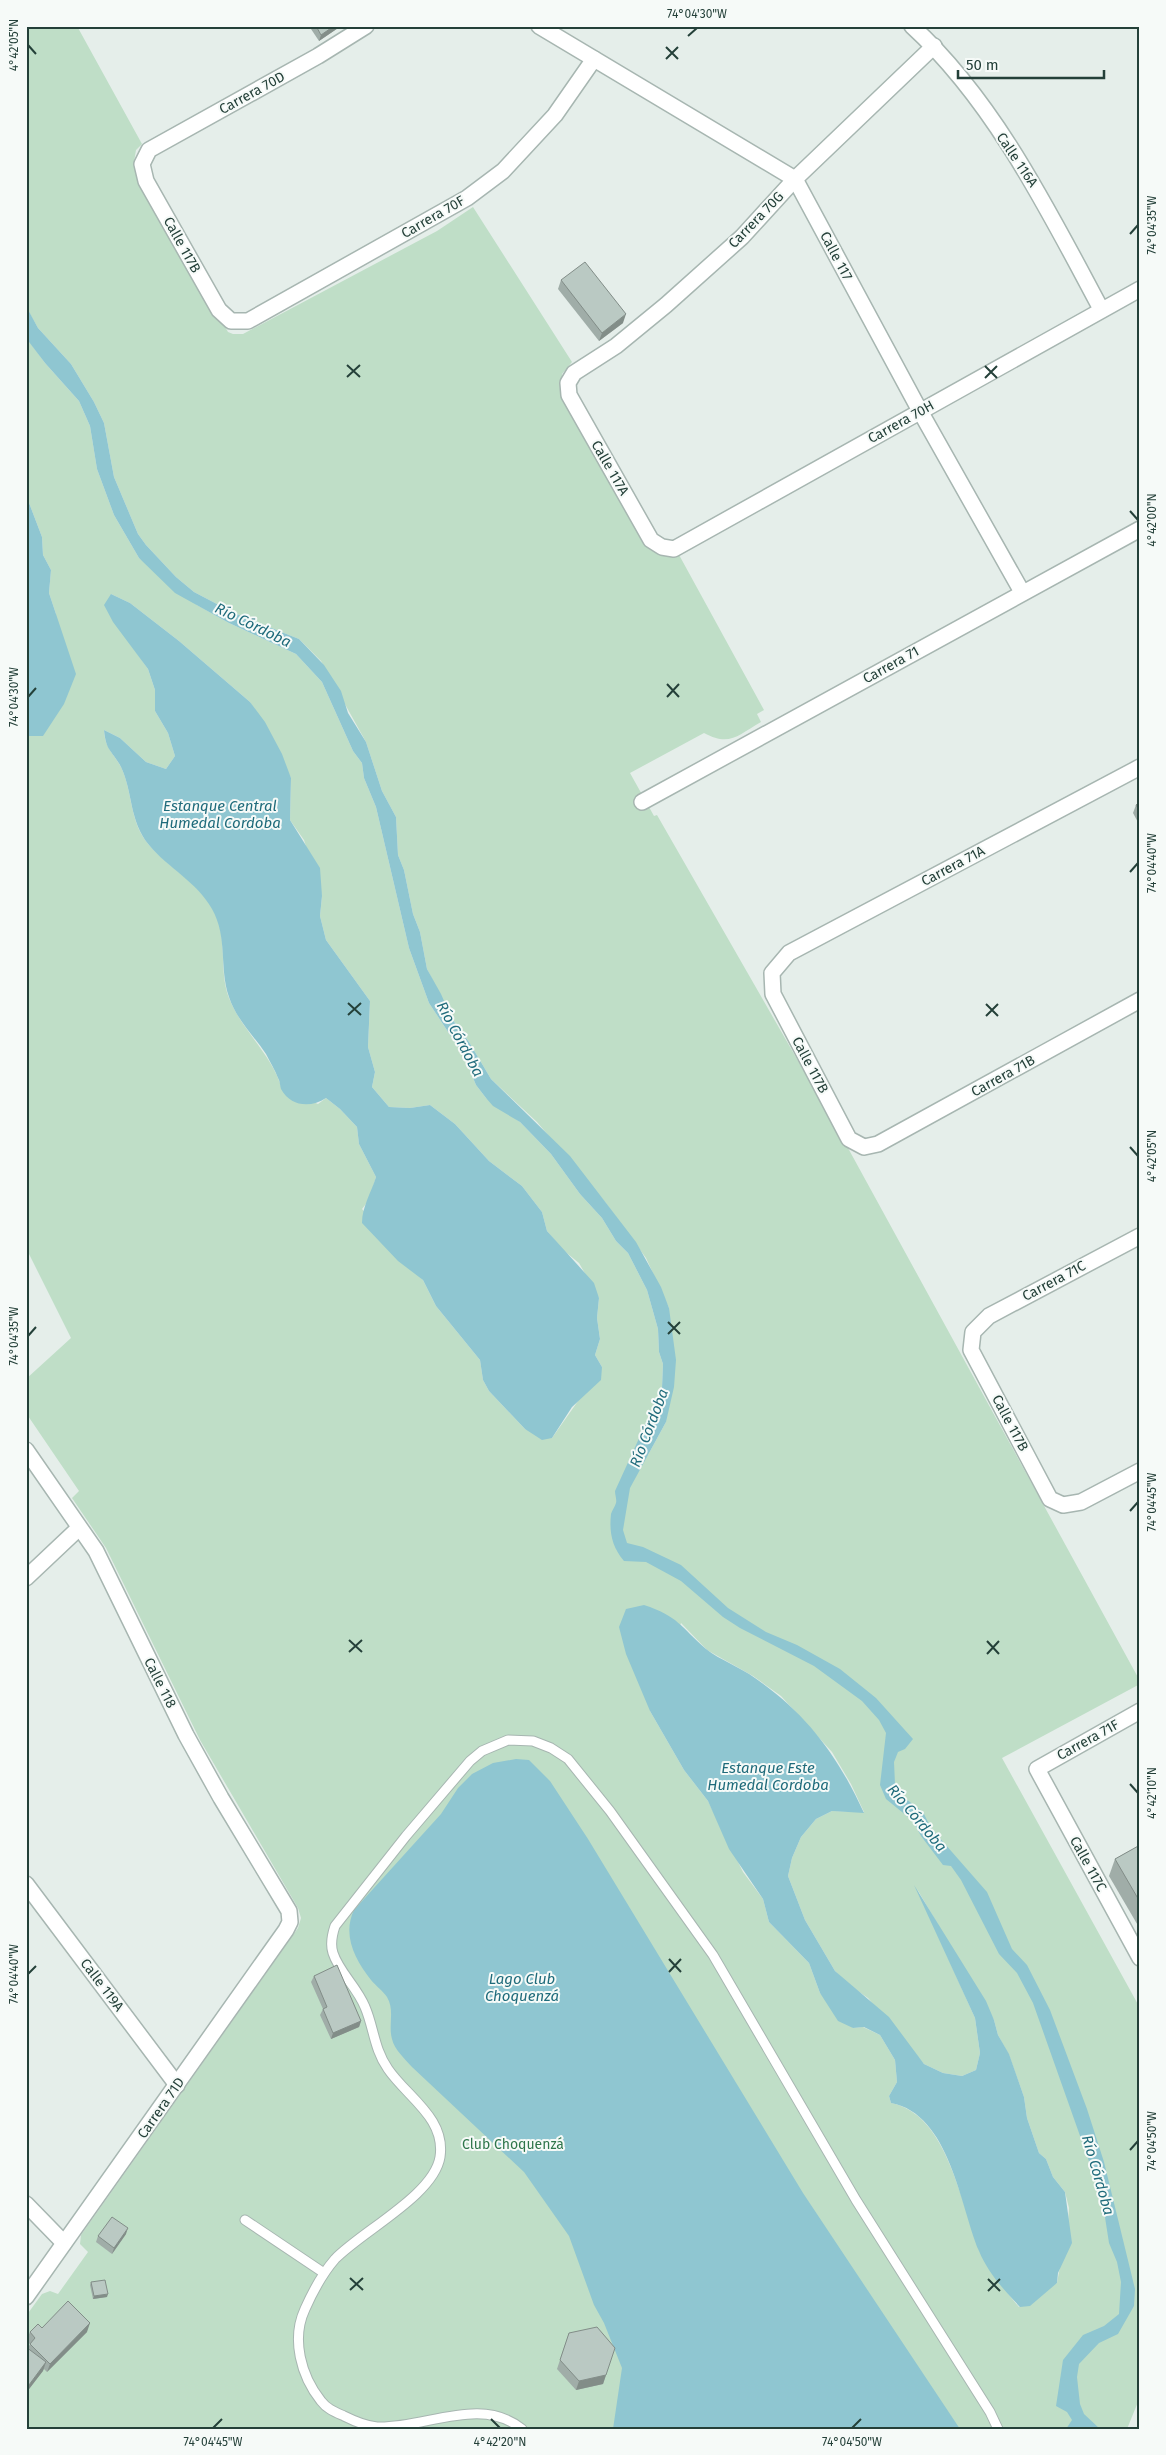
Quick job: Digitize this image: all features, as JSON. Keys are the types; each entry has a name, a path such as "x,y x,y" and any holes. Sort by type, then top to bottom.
{"street":[{"name":"Carrera 70D","path":"142,164 149,150 318,56 366,26"},
{"path":"539,26 794,179"},
{"name":"Calle 116A","path":"912,26 934,46 971,92 1032,181 1101,310"},
{"name":"Carrera 70G","path":"568,382 574,373 616,346 673,299 742,237 794,179 934,46"},
{"name":"Carrera 70F","path":"231,321 248,321 467,198 496,177 555,115 594,59"},
{"name":"Calle 117B","path":"142,164 146,181 219,310 231,321"},
{"name":"Calle 117","path":"794,179 920,411 1022,592"},
{"name":"Carrera 70H","path":"662,547 674,549 1140,289"},
{"name":"Calle 117A","path":"568,382 568,395 651,540 662,547"},
{"name":"Carrera 71","path":"642,802 1140,529"},
{"name":"Carrera 71A","path":"772,973 789,953 1140,767"},
{"name":"Calle 117B","path":"772,973 773,994 849,1139 864,1147"},
{"name":"Carrera 71B","path":"864,1147 878,1144 1140,1000"},
{"name":"Carrera 71C","path":"973,1332 989,1316 1140,1236"},
{"name":"Calle 117B","path":"973,1332 971,1350 1050,1499 1063,1505 1081,1502 1140,1470"},
{"name":"Calle 118","path":"26,1450 96,1551 186,1735 246,1841 289,1910 291,1918"},
{"path":"26,1578 80,1528"},
{"name":"Carrera 71F","path":"1037,1769 1140,1711"},
{"name":"Calle 117C","path":"1037,1769 1138,1949"},
{"name":"Calle 119A","path":"26,1884 177,2085"},
{"name":"Carrera 71D","path":"26,2297 286,1930 291,1918"},
{"path":"26,2204 64,2243"}],"lane":[{"path":"522,2429 506,2419 482,2413 377,2427 350,2419 327,2407 313,2389 298,2346 298,2332 304,2310 324,2272 350,2246 420,2191 431,2179 440,2157 440,2141 434,2122 389,2070 380,2056 365,2007 332,1952 332,1936 335,1926 406,1836 470,1761 482,1751 508,1740 533,1741 551,1748 568,1759 610,1811 692,1923 856,2200 990,2412 998,2429"},
{"path":"245,2220 324,2272"}],"green space":[{"name":"Club Choquenzá","path":"26,26 77,26 142,144 136,150 134,162 228,332 243,334 437,231 473,207 572,362 562,374 562,391 644,542 659,554 668,556 678,553 764,710 757,714 761,722 734,738 721,739 704,733 630,773 654,816 657,815 848,1148 1140,1681 1140,1684 1002,1758 1140,2008 1140,2397 1127,2429 26,2429 26,2316 42,2294 50,2291 58,2294 88,2252 80,2244 81,2235 298,1928 301,1918 298,1908 200,1740 106,1548 72,1498 79,1491 26,1413 26,1379 71,1338 26,1248 26,736 43,736 56,614 49,593 51,570 43,555 42,537 26,495 26,337 45,363 79,401 90,426 97,469 114,515 139,558 197,605 229,623 296,654 322,682 353,751 362,763 364,778 376,807 409,948 429,1003 464,1056 476,1085 486,1098 520,1122 551,1154 580,1194 602,1218 616,1241 628,1253 647,1290 658,1329 659,1352 663,1364 662,1388 639,1439 648,1455 666,1422 669,1308 646,1258 605,1202 537,1122 491,1079 469,1042 452,1019 427,969 420,932 413,914 404,870 398,855 396,817 382,791 366,742 321,661 299,639 234,613 194,592 176,577 146,545 138,534 114,477 104,423 94,402 71,364 38,328 26,307","holes":["111,594 130,603 179,641 250,702 291,778 290,820 304,840 322,896 320,916 326,940 370,1001 368,1047 375,1072 372,1087 389,1107 410,1108 430,1105 455,1124 489,1161 522,1186 542,1212 547,1231 563,1250 579,1263 599,1298 597,1318 600,1339 595,1355 602,1367 552,1438 525,1429 489,1391 483,1380 480,1360 436,1306 423,1280 362,1209 369,1200 376,1177 359,1144 357,1127 340,1109 326,1098 318,1104 282,1089 271,1065 241,1021 229,998 224,976 221,931 213,909 199,890 149,845 138,827 125,777 108,746 104,730 120,738 146,762 166,769 175,756 168,733 155,711 155,690 148,669 129,642","681,1623 707,1650 753,1676 781,1696 832,1752 851,1784 864,1812 832,1811 816,1819 801,1837 792,1858 788,1876 805,1920 835,1971 849,1985 868,1998 924,2064 943,2073 962,2076 976,2070 980,2053 975,2018 917,1889 994,2020 998,2035 1009,2055 1024,2097 1027,2118 1039,2153 1046,2159 1053,2177 1065,2192 1069,2208 1057,2283 1019,2307 1011,2298 984,2253 973,2229 951,2166 933,2133 922,2120 908,2109 891,2103 889,2096 897,2082 895,2060 880,2035 863,2027 853,2028 820,1993 809,1963 769,1922 763,1899 743,1872 708,1801 684,1770 650,1711"]}],"water":[{"name":"Río Córdoba","path":"26,306 38,328 71,364 94,402 104,423 114,477 138,534 146,545 176,577 194,592 234,613 299,639 324,665 341,691 348,713 366,742 382,791 396,817 398,855 404,870 413,914 420,932 427,969 452,1019 469,1042 491,1079 570,1156 636,1242 661,1287 669,1308 676,1360 674,1387 666,1422 630,1488 623,1530 627,1543 643,1547 681,1565 728,1608 766,1632 797,1645 840,1669 876,1698 913,1739 905,1749 898,1752 894,1762 895,1784 900,1789 902,1796 923,1812 931,1828 987,1892 1012,1949 1027,1965 1050,2010 1087,2109 1104,2162 1135,2289 1134,2306 1118,2334 1099,2343 1079,2364 1077,2377 1080,2404 1084,2414 1100,2429 1066,2429 1072,2420 1067,2412 1056,2406 1063,2360 1083,2335 1104,2326 1119,2314 1121,2282 1117,2262 1109,2243 1102,2198 1033,2003 1017,1973 999,1954 961,1880 951,1866 943,1865 921,1836 913,1821 886,1799 880,1785 886,1733 879,1720 862,1701 814,1666 740,1628 723,1617 681,1581 646,1562 624,1561 617,1550 612,1539 610,1527 611,1514 616,1504 615,1491 662,1388 663,1364 659,1352 658,1329 647,1290 628,1253 616,1241 602,1218 580,1194 551,1154 520,1122 493,1106 476,1085 464,1056 429,1003 409,948 376,807 364,778 362,763 353,751 322,682 296,654 229,623 175,593 139,558 114,515 97,469 90,426 79,401 45,363 26,338"},
{"path":"26,495 42,537 43,555 51,570 49,593 76,674 64,704 43,736 26,736"},
{"name":"Estanque Central Humedal Cordoba","path":"111,594 130,603 179,641 250,702 265,722 282,754 291,778 290,820 320,868 322,896 320,916 326,940 370,1001 368,1047 375,1072 372,1087 389,1107 410,1108 430,1105 455,1124 489,1161 522,1186 542,1212 547,1231 594,1283 599,1298 597,1318 600,1339 595,1355 602,1367 601,1380 572,1407 552,1438 542,1440 525,1429 489,1391 483,1380 480,1360 436,1306 423,1280 398,1261 362,1223 365,1206 376,1177 359,1144 357,1127 340,1109 326,1098 314,1103 302,1104 285,1095 266,1054 232,1005 224,975 220,930 212,909 206,899 149,845 143,836 138,826 125,777 108,747 104,730 120,738 146,762 166,769 175,756 168,733 155,711 155,690 148,669 113,622 104,605"},
{"name":"Estanque Este Humedal Cordoba","path":"644,1605 665,1613 706,1649 755,1678 790,1706 832,1755 854,1792 864,1813 832,1811 816,1819 801,1837 792,1858 788,1876 805,1920 835,1971 889,2017 924,2064 943,2073 962,2076 976,2070 980,2053 975,2018 914,1885 986,2001 998,2035 1009,2054 1024,2097 1027,2118 1039,2153 1046,2159 1053,2177 1065,2192 1072,2243 1058,2273 1057,2283 1030,2306 1020,2307 987,2267 972,2232 950,2164 940,2143 927,2124 911,2111 891,2103 889,2096 897,2082 895,2060 880,2035 864,2027 853,2028 838,2021 820,1993 809,1963 769,1922 763,1899 729,1849 708,1801 684,1770 650,1711 626,1654 619,1627 626,1609"},
{"name":"Lago Club Choquenzá","path":"516,1759 529,1760 550,1781 588,1839 803,2193 960,2429 613,2429 622,2368 604,2323 594,2305 569,2236 524,2172 412,2067 397,2050 391,2034 391,2007 389,2002 355,1956 350,1938 349,1929 354,1910 441,1814 458,1788 472,1774 493,1763"}],"building":[{"path":"316,26 334,26 321,35"},
{"path":"585,262 626,314 602,333 561,280"},
{"path":"1140,802 1140,812 1136,805"},
{"path":"1140,1845 1140,1902 1115,1859"},
{"path":"337,1965 361,2021 333,2033 323,2009 327,2007 314,1976"},
{"path":"112,2217 128,2228 114,2248 98,2236"},
{"path":"105,2280 108,2294 94,2296 91,2282"},
{"path":"68,2301 90,2323 50,2364 30,2344 35,2338 30,2332 38,2324 42,2328"},
{"path":"597,2327 615,2348 606,2375 579,2381 560,2360 569,2333"},
{"path":"26,2347 46,2362 26,2389"}]}
